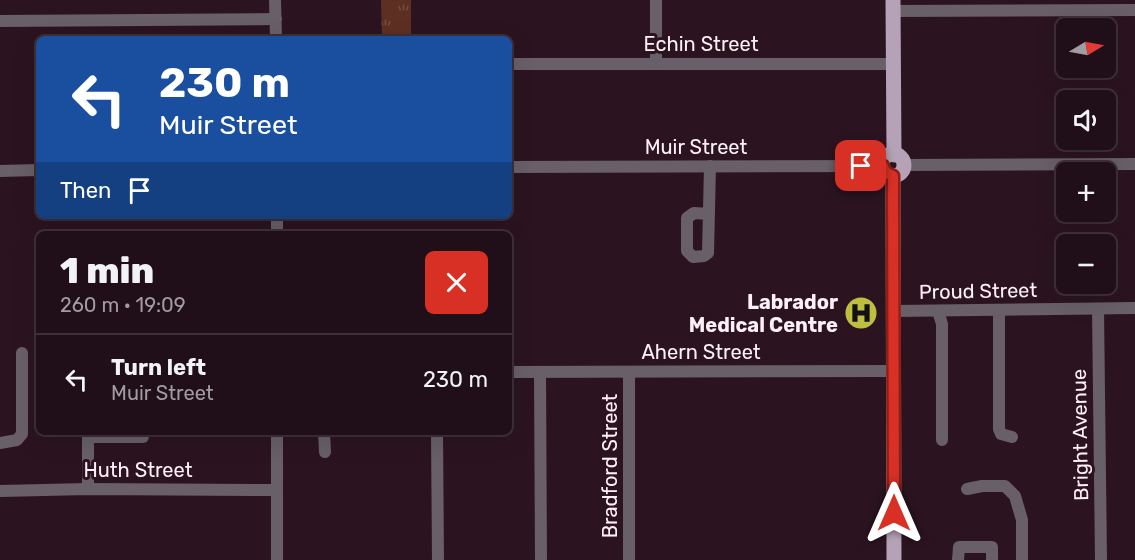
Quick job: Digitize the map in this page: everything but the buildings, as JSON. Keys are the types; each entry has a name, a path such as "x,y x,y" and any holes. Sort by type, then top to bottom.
{"main road":[{"path":"893,5 894,560"}],"street":[{"path":"275,0 276,36"},
{"path":"656,0 656,64"},
{"path":"893,5 1135,10"},
{"path":"0,21 276,19"},
{"name":"Echin Street","path":"512,64 893,64"},
{"name":"Muir Street","path":"512,167 1135,164"},
{"path":"709,214 710,166"},
{"path":"0,171 36,170"},
{"name":"Bright Avenue","path":"1098,309 1101,560"},
{"name":"Proud Street","path":"894,311 1135,309"},
{"path":"999,310 999,429 1001,434 1012,437"},
{"path":"938,311 942,321 942,440"},
{"path":"0,442 17,440 22,434 22,353"},
{"name":"Ahern Street","path":"512,372 894,371"},
{"path":"540,372 541,560"},
{"name":"Bradford Street","path":"629,372 629,560"},
{"path":"88,435 88,489"},
{"path":"106,435 143,437"},
{"path":"277,435 277,560"},
{"path":"324,435 325,452"},
{"path":"437,435 438,560"},
{"path":"967,489 982,486 1005,486 1015,496 1022,520 1022,560"},
{"name":"Huth Street","path":"0,491 276,490"},
{"path":"958,560 959,547 992,547 992,560"}],"green space":[{"path":"381,0 411,0 411,36 382,36"}],"place":[{"name":"Labrador Medical Centre","path":"861,313"}],"route":[{"path":"861,166 883,166 885,172 893,176 894,513"}]}
